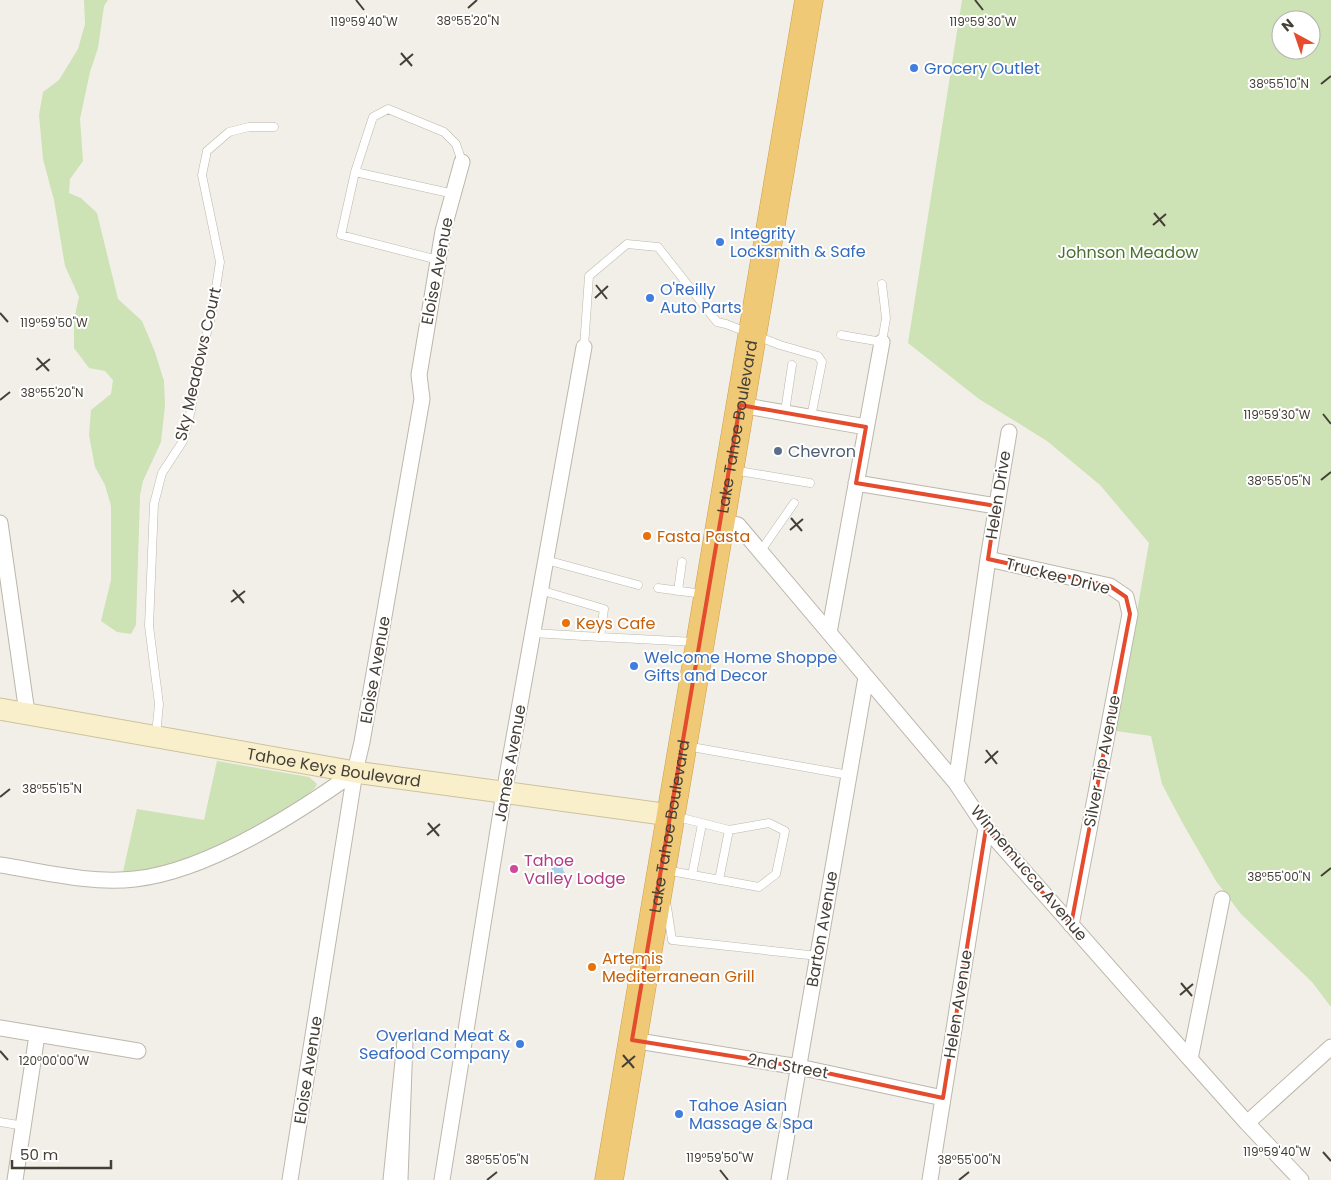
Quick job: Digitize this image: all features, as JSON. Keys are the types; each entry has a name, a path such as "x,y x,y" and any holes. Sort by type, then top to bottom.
{"highway":[{"name":"Lake Tahoe Boulevard","path":"609,1180 809,0"}],"street":[{"name":"Eloise Avenue","path":"290,1180 355,772 362,742 422,399 419,375 438,260 443,231 462,162"},
{"path":"829,633 882,342"},
{"name":"James Avenue","path":"442,1180 504,793 584,347"},
{"path":"740,405 866,426"},
{"name":"Helen Drive","path":"988,558 1009,432"},
{"path":"856,483 996,506"},
{"name":"Winnemucca Avenue","path":"721,521 738,525 956,782 986,828 1247,1123 1301,1180"},
{"path":"0,523 27,713"},
{"path":"956,782 988,558"},
{"name":"Truckee Drive","path":"988,558 1110,586 1126,597"},
{"name":"Silver Tip Avenue","path":"1071,924 1130,614 1126,597"},
{"name":"Barton Avenue","path":"779,1180 866,677"},
{"name":"Tahoe Keys Boulevard","path":"0,709 355,772 670,815"},
{"path":"0,865 105,880 135,879 171,872 242,842 328,791 355,772"},
{"name":"Helen Avenue","path":"930,1180 986,828"},
{"path":"1190,1059 1222,899"},
{"path":"0,1028 138,1051"},
{"path":"16,1180 37,1035"},
{"name":"2nd Street","path":"632,1040 799,1067 943,1098"},
{"path":"391,1180 405,1041 401,1180"},
{"path":"1247,1123 1331,1047"}],"lane":[{"path":"438,260 341,235 355,172 373,117 388,109 444,132 456,144 462,162"},
{"name":"Sky Meadows Court","path":"156,737 158,704 149,626 154,504 162,473 183,441 212,313 220,262 202,175 208,151 229,132 249,127 274,127"},
{"path":"355,172 454,194"},
{"path":"584,347 589,276 627,244 658,247 717,322 780,345 818,356 822,362 811,417"},
{"path":"841,335 882,342 886,318 882,284"},
{"path":"785,412 792,365"},
{"path":"729,470 810,483"},
{"path":"760,552 794,503"},
{"path":"546,560 638,585"},
{"path":"678,592 682,562"},
{"path":"658,588 678,592 708,594"},
{"path":"540,590 604,609 600,637"},
{"path":"533,633 699,643"},
{"path":"682,745 849,775"},
{"path":"670,815 730,830 769,823 785,831 776,874 759,887 661,870 672,940 818,956"},
{"path":"692,875 702,824"},
{"path":"719,880 730,830"},
{"path":"0,1122 24,1126"}],"highlighted area":[{"path":"740,405 866,427 856,483 996,506 988,559 1110,586 1126,597 1130,614 1071,925 986,828 943,1098 799,1067 632,1040"}],"green space":[{"path":"84,0 108,0 104,6 98,48 90,72 80,119 83,161 70,179 69,193 81,198 97,213 118,299 142,321 155,352 164,381 165,405 161,442 143,481 140,495 136,625 131,634 117,632 101,621 111,580 111,506 105,485 95,467 89,435 91,410 111,394 113,380 105,371 89,368 74,348 74,319 79,297 65,266 54,200 43,159 39,115 43,92 59,80 78,49 85,24"},
{"name":"Johnson Meadow","path":"962,0 1331,0 1331,1007 1312,982 1241,914 1216,881 1162,784 1151,736 1116,731 1149,543 1100,485 1047,441 979,399 908,343"},
{"path":"217,761 309,777 317,784 312,791 283,811 191,859 122,876 137,809 204,820"}],"water":[{"path":"562,860 563,870 569,879 561,885 552,872 551,861"}],"place":[{"name":"Grocery Outlet","path":"914,68"},
{"name":"Integrity Locksmith & Safe","path":"720,242"},
{"name":"O'Reilly Auto Parts","path":"650,298"},
{"name":"Chevron","path":"778,451"},
{"name":"Fasta Pasta","path":"647,536"},
{"name":"Keys Cafe","path":"566,623"},
{"name":"Welcome Home Shoppe Gifts and Decor","path":"634,666"},
{"name":"Tahoe Valley Lodge","path":"514,869"},
{"name":"Artemis Mediterranean Grill","path":"592,967"},
{"name":"Overland Meat & Seafood Company","path":"520,1044"},
{"name":"Tahoe Asian Massage & Spa","path":"679,1114"}]}
